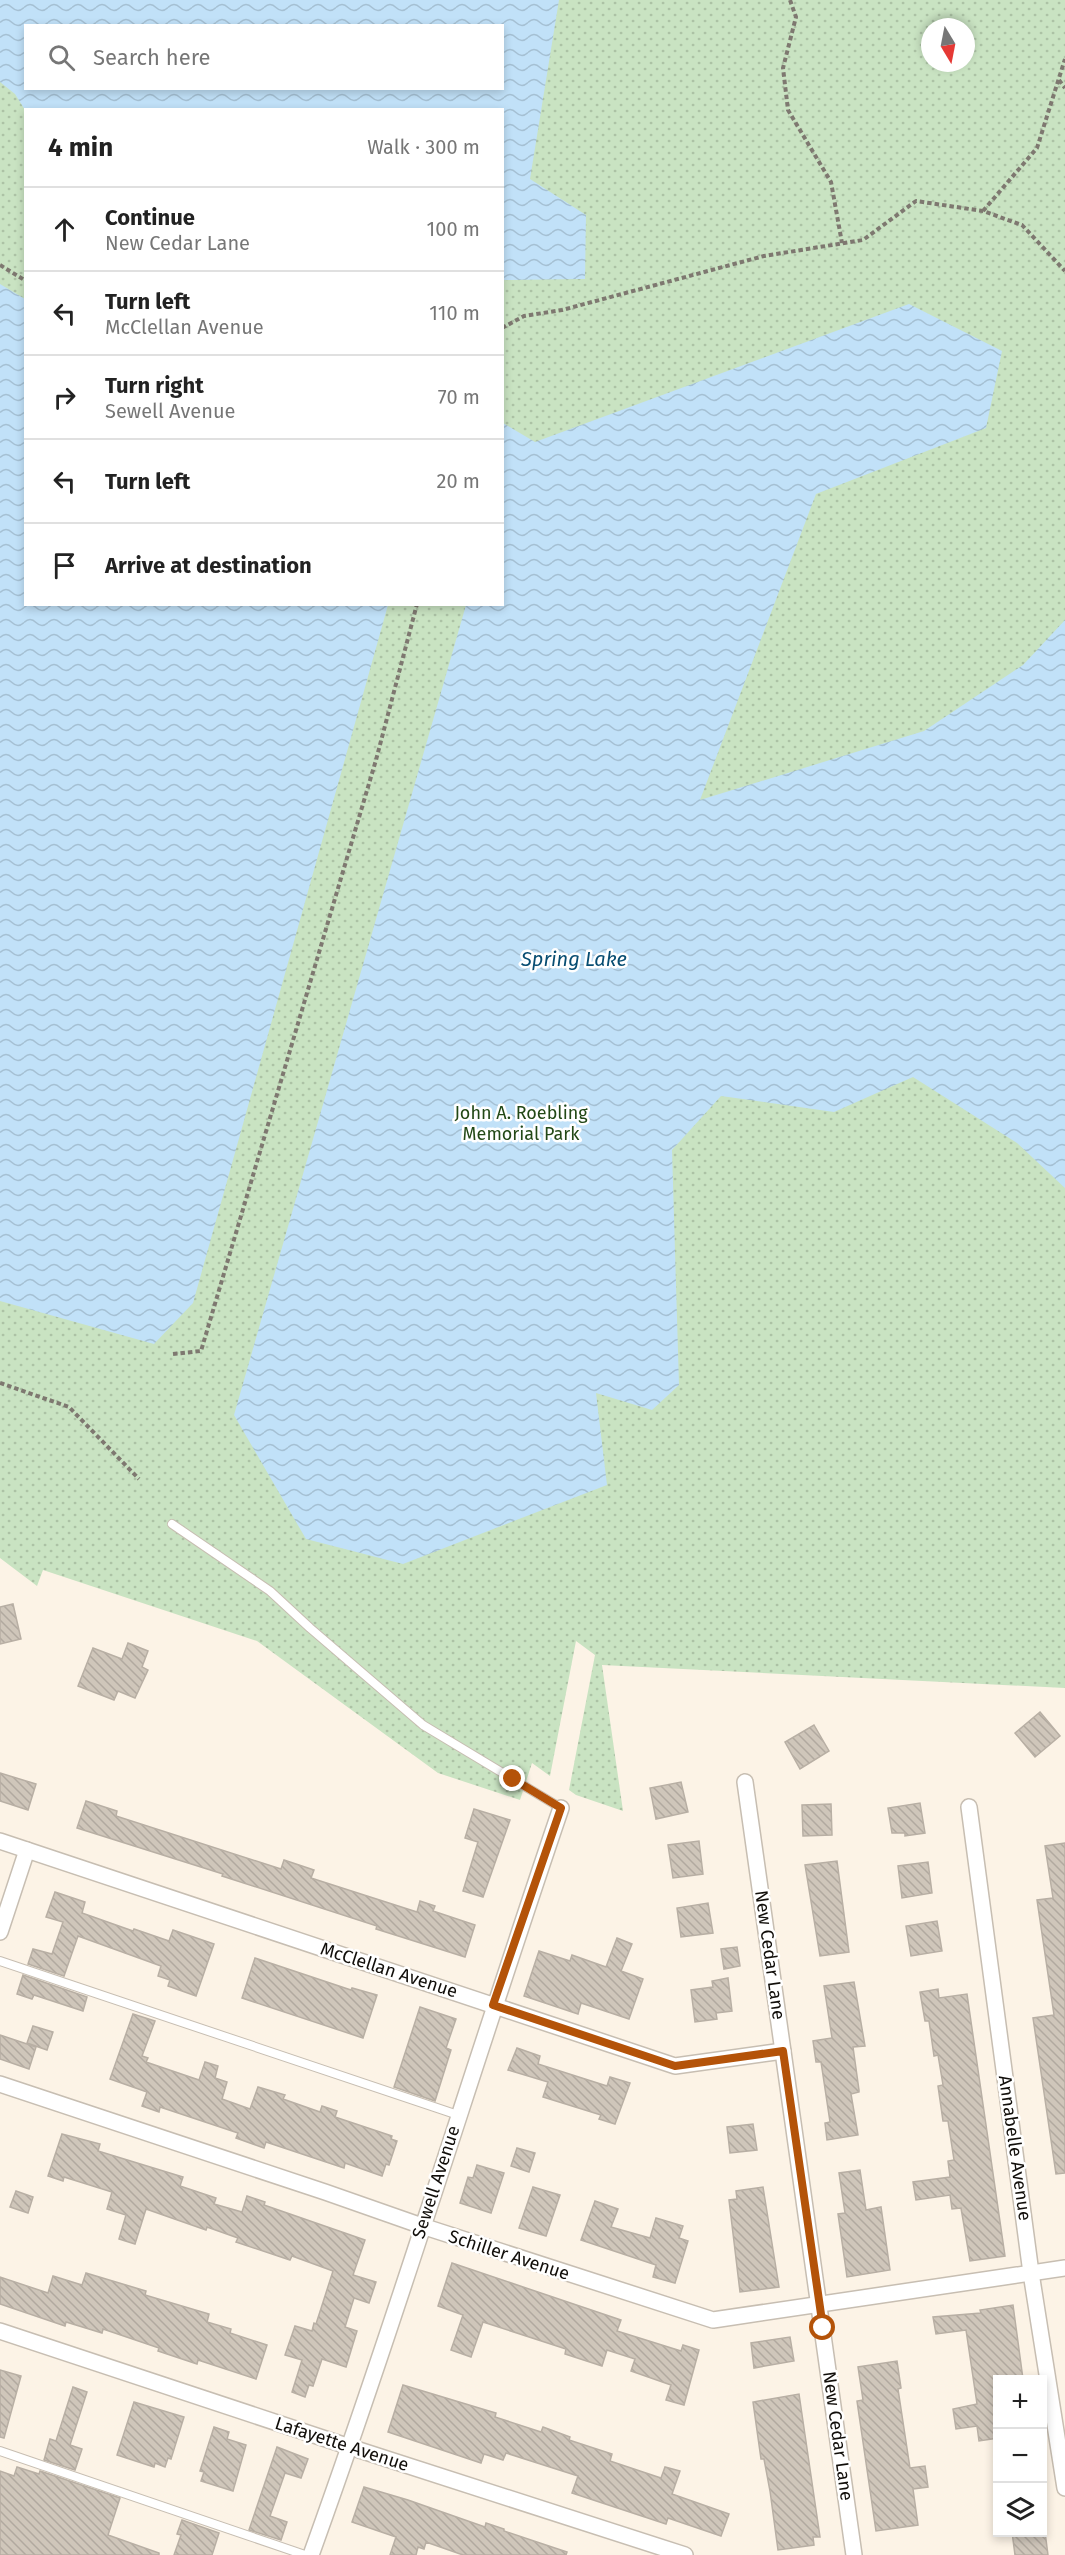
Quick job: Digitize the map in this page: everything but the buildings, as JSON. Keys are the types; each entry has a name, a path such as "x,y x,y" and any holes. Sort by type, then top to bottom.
{"street":[{"name":"New Cedar Lane","path":"746,1782 854,2555"},
{"name":"Annabelle Avenue","path":"969,1807 1031,2273 1065,2488"},
{"name":"Sewell Avenue","path":"311,2555 350,2447 493,2005 561,1808"},
{"name":"McClellan Avenue","path":"0,1841 675,2066 783,2051"},
{"path":"0,1932 27,1850"},
{"name":"Schiller Avenue","path":"0,2084 422,2226 713,2320 1065,2268"},
{"name":"Lafayette Avenue","path":"0,2331 685,2555"}],"lane":[{"path":"172,1524 270,1591 423,1725 561,1808"},
{"path":"0,1961 458,2115"},
{"path":"0,2451 305,2555"}],"path":[{"path":"790,0 796,17 783,68 788,110 831,182 842,243"},
{"path":"983,211 1037,147 1065,60"},
{"path":"1059,80 1065,88"},
{"path":"504,327 524,316 562,310 764,256 863,240 916,201 983,211 1022,225 1065,271"},
{"path":"0,265 24,280"},
{"path":"173,1354 201,1351 376,760 416,606"},
{"path":"0,1383 69,1407 139,1479"}],"green space":[{"name":"John A. Roebling Memorial Park","path":"0,0 1065,0 1065,1688 602,1665 623,1811 576,1795 569,1790 595,1655 576,1641 550,1776 532,1763 520,1800 438,1773 257,1641 43,1570 37,1586 0,1558"}],"water":[{"path":"0,0 559,0 530,179 586,215 585,279 504,280 504,108 24,108 15,94 0,82"},
{"path":"0,284 24,298 24,606 388,606 193,1303 154,1344 0,1301"},
{"name":"Spring Lake","path":"909,304 1002,351 986,428 816,494 700,800 924,731 1023,665 1065,620 1065,1188 1017,1143 913,1077 834,1112 721,1096 672,1150 679,1385 652,1410 596,1393 607,1485 403,1564 306,1539 234,1415 466,606 504,606 504,424 535,442"}],"route":[{"path":"513,1779 561,1808 493,2005 675,2066 783,2051 823,2328"}]}
